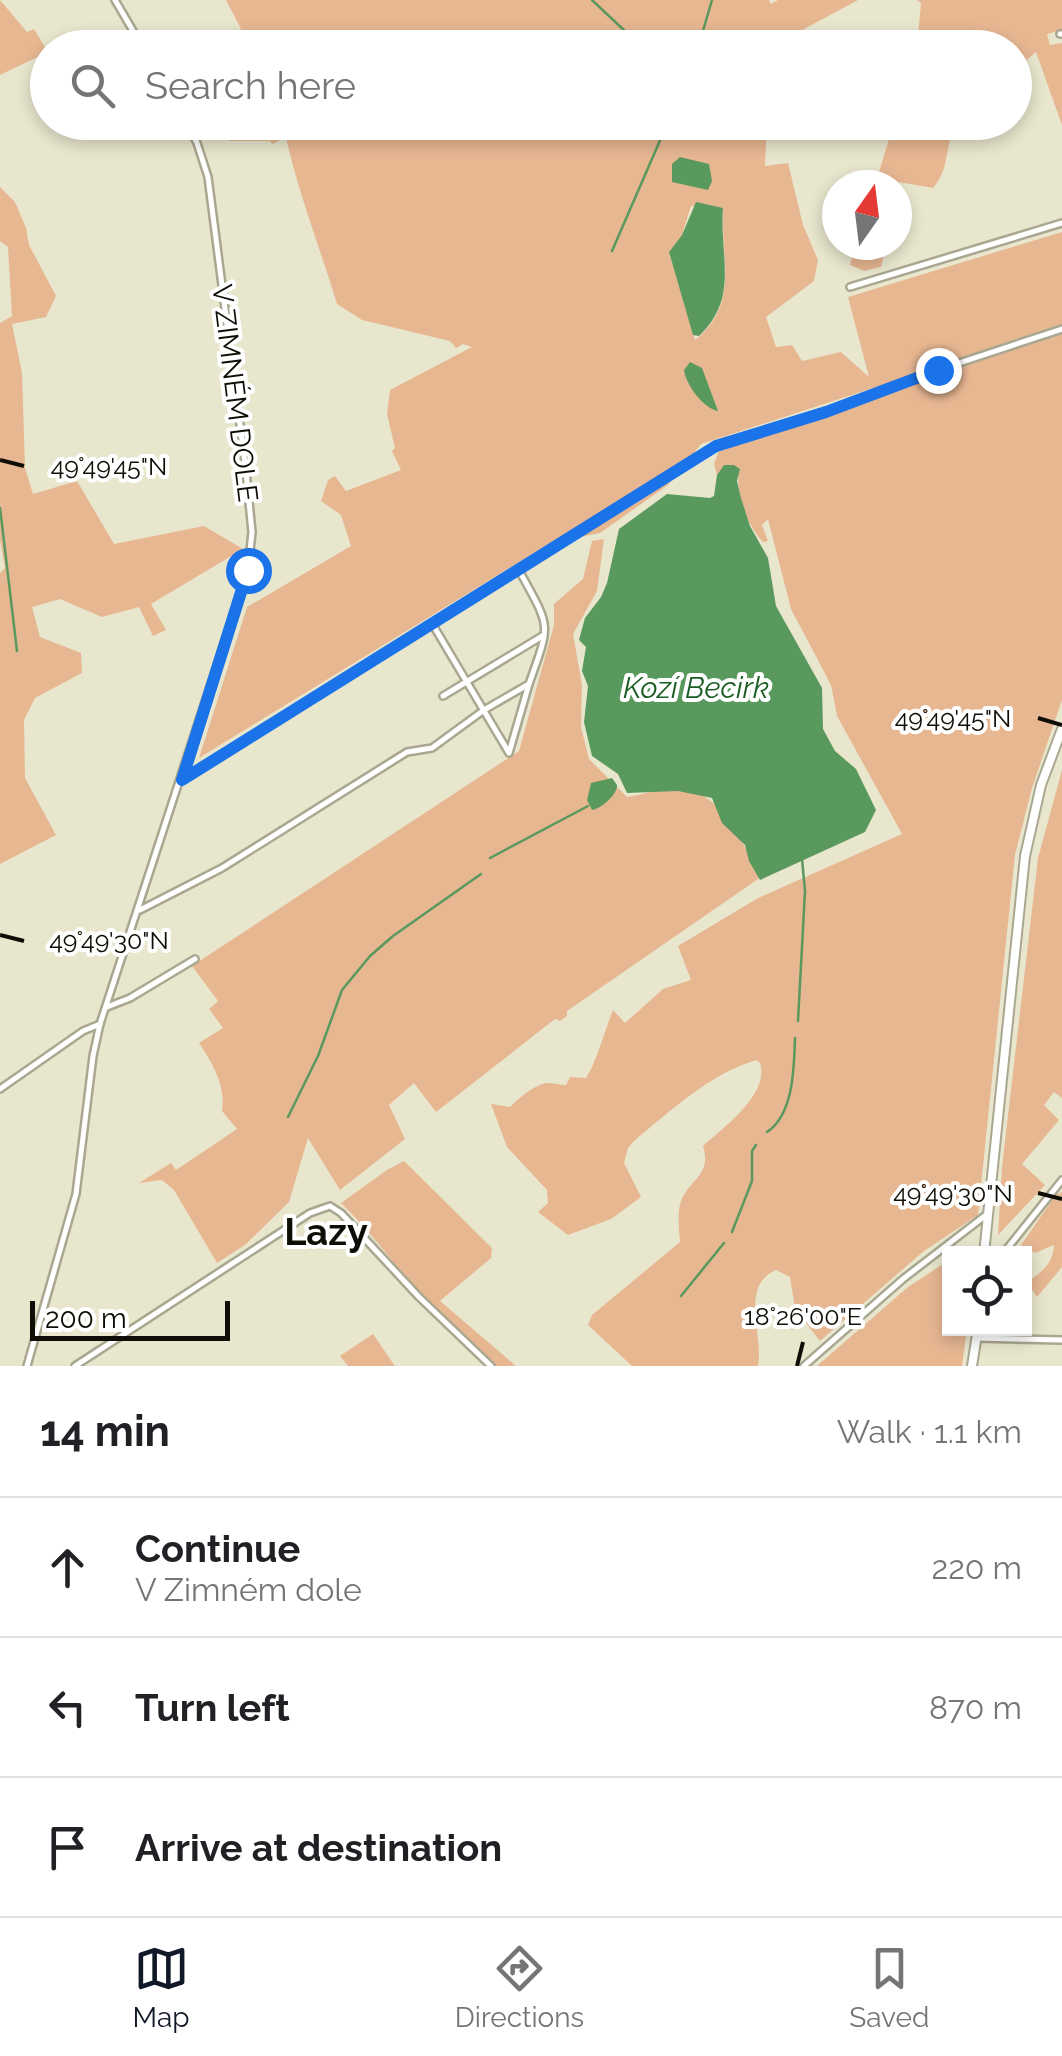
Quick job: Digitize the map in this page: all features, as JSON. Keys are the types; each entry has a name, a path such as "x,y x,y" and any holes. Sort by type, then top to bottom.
{"street":[{"path":"115,0 132,30"},
{"name":"V ZIMNÉM DOLE","path":"27,1366 76,1194 100,1024 248,570 252,532 208,178 195,140"},
{"path":"850,287 1062,223"},
{"path":"182,780 716,446 1062,330"},
{"path":"432,624 509,753 547,633 546,619 520,571"},
{"path":"443,696 547,633"},
{"path":"137,912 222,868 407,752 432,748 484,710 529,684"},
{"path":"985,1246 1025,856 1040,786 1062,729"},
{"path":"107,1007 130,998 195,959"},
{"path":"0,1090 100,1024"},
{"path":"1009,1246 1062,1180"},
{"path":"75,1366 310,1213 330,1206 342,1213 419,1297 491,1366"},
{"path":"804,1366 903,1280 988,1214"},
{"path":"972,1366 977,1336"},
{"path":"1013,1336 1062,1340"}],"shaded area":[{"path":"0,0 27,32 30,31 30,61 0,75"},
{"path":"226,0 769,0 771,4 778,0 858,0 802,30 241,29"},
{"path":"917,0 1062,0 1062,30 1047,34 1050,45 1062,43 1062,125 1036,52 1032,55 1032,30 919,30 921,3"},
{"path":"229,140 281,140 272,144"},
{"path":"287,140 766,140 765,166 788,163 803,225 818,260 814,281 766,317 776,347 792,345 802,361 841,352 869,377 848,297 1062,232 1062,700 1032,788 1015,855 978,1215 924,1251 820,1341 795,1309 790,1277 776,1270 758,1287 758,1366 632,1366 588,1325 592,1315 680,1242 680,1205 705,1164 703,1146 752,1098 761,1075 756,1060 707,1084 634,1141 624,1163 641,1197 611,1219 568,1235 538,1212 548,1203 547,1190 507,1147 491,1104 510,1107 538,1086 566,1085 570,1077 586,1078 613,1010 625,1023 663,989 691,980 678,946 758,898 902,834 837,716 831,685 791,609 768,519 762,525 768,541 763,542 743,508 739,469 725,465 717,475 714,464 720,448 821,420 875,395 873,388 701,444 668,485 600,533 550,543 199,758 247,607 351,546 341,515 321,501 328,480 335,476 346,491 401,470 392,451 395,448 387,414 390,390 472,347 463,344 456,348 450,341 362,320 337,304","holes":["691,206 723,208 725,278 718,311 695,340 669,252 682,235"]},
{"path":"889,140 950,140 943,172 933,188 912,184 912,170 880,170"},
{"path":"0,187 15,202 29,245 56,296 46,317 12,324 22,373 25,468 33,494 77,481 114,544 204,526 243,549 151,604 166,630 153,636 139,607 102,617 60,599 32,607 40,637 81,653 82,673 35,698 24,720 25,778 56,835 0,864 0,573 5,568 0,540 0,323 12,316 8,247 0,241"},
{"path":"852,260 883,260 881,267 864,271 850,265"},
{"path":"604,539 597,591 573,634 582,685 581,727 589,759 627,797 673,789 705,797 728,819 761,877 567,1011 560,1021 555,1019 436,1112 414,1083 389,1105 405,1139 340,1190 308,1138 289,1202 245,1245 217,1263 174,1190 162,1180 139,1183 171,1163 176,1170 237,1129 222,1111 220,1084 199,1043 223,1028 209,1009 218,1001 192,966 519,751 554,625 554,604 583,579 592,541"},
{"path":"1062,770 1062,1098 1054,1092 1044,1105 1059,1120 1022,1164 1045,1185 998,1235 1002,1167 1038,858"},
{"path":"404,1161 492,1248 491,1258 440,1301 516,1366 496,1366 468,1341 341,1203"},
{"path":"1062,1192 1062,1267 1037,1297 1032,1278 1046,1267 1054,1245 1035,1253 1032,1246 1021,1245 1055,1196"},
{"path":"942,1265 942,1336 966,1336 962,1366 817,1366 908,1287"},
{"path":"373,1334 395,1366 348,1366 340,1356"}],"water":[{"path":"680,157 709,164 712,181 708,190 672,182 672,164"},
{"path":"696,202 723,208 725,275 719,306 699,336 693,335 669,252 682,235"},
{"path":"690,362 702,368 718,411 701,401 692,389 684,370"},
{"name":"Kozí Becirk","path":"724,465 740,469 737,481 741,498 750,526 768,558 776,606 822,688 823,729 835,751 856,769 876,810 865,832 760,880 745,845 722,823 712,798 678,791 627,793 618,774 592,756 584,722 588,686 582,671 586,647 579,640 585,618 607,583 619,529 667,494 714,496 717,475"},
{"path":"612,778 617,785 615,793 592,810 587,800 591,783"}],"waterway":[{"path":"592,0 624,30"},
{"path":"703,30 712,0"},
{"path":"612,251 660,140"},
{"path":"0,508 17,651"},
{"path":"490,858 588,806"},
{"path":"798,1021 805,891 802,859"},
{"path":"288,1117 318,1056 342,990 393,936 481,874"},
{"path":"767,1132 783,1114 787,1102 795,1038"},
{"path":"732,1232 752,1181 752,1151 756,1145"},
{"path":"681,1296 724,1243"}],"district":[{"name":"Lazy","path":"326,1231"}],"route":[{"path":"248,570 182,780 716,446 826,412 938,370"}]}
